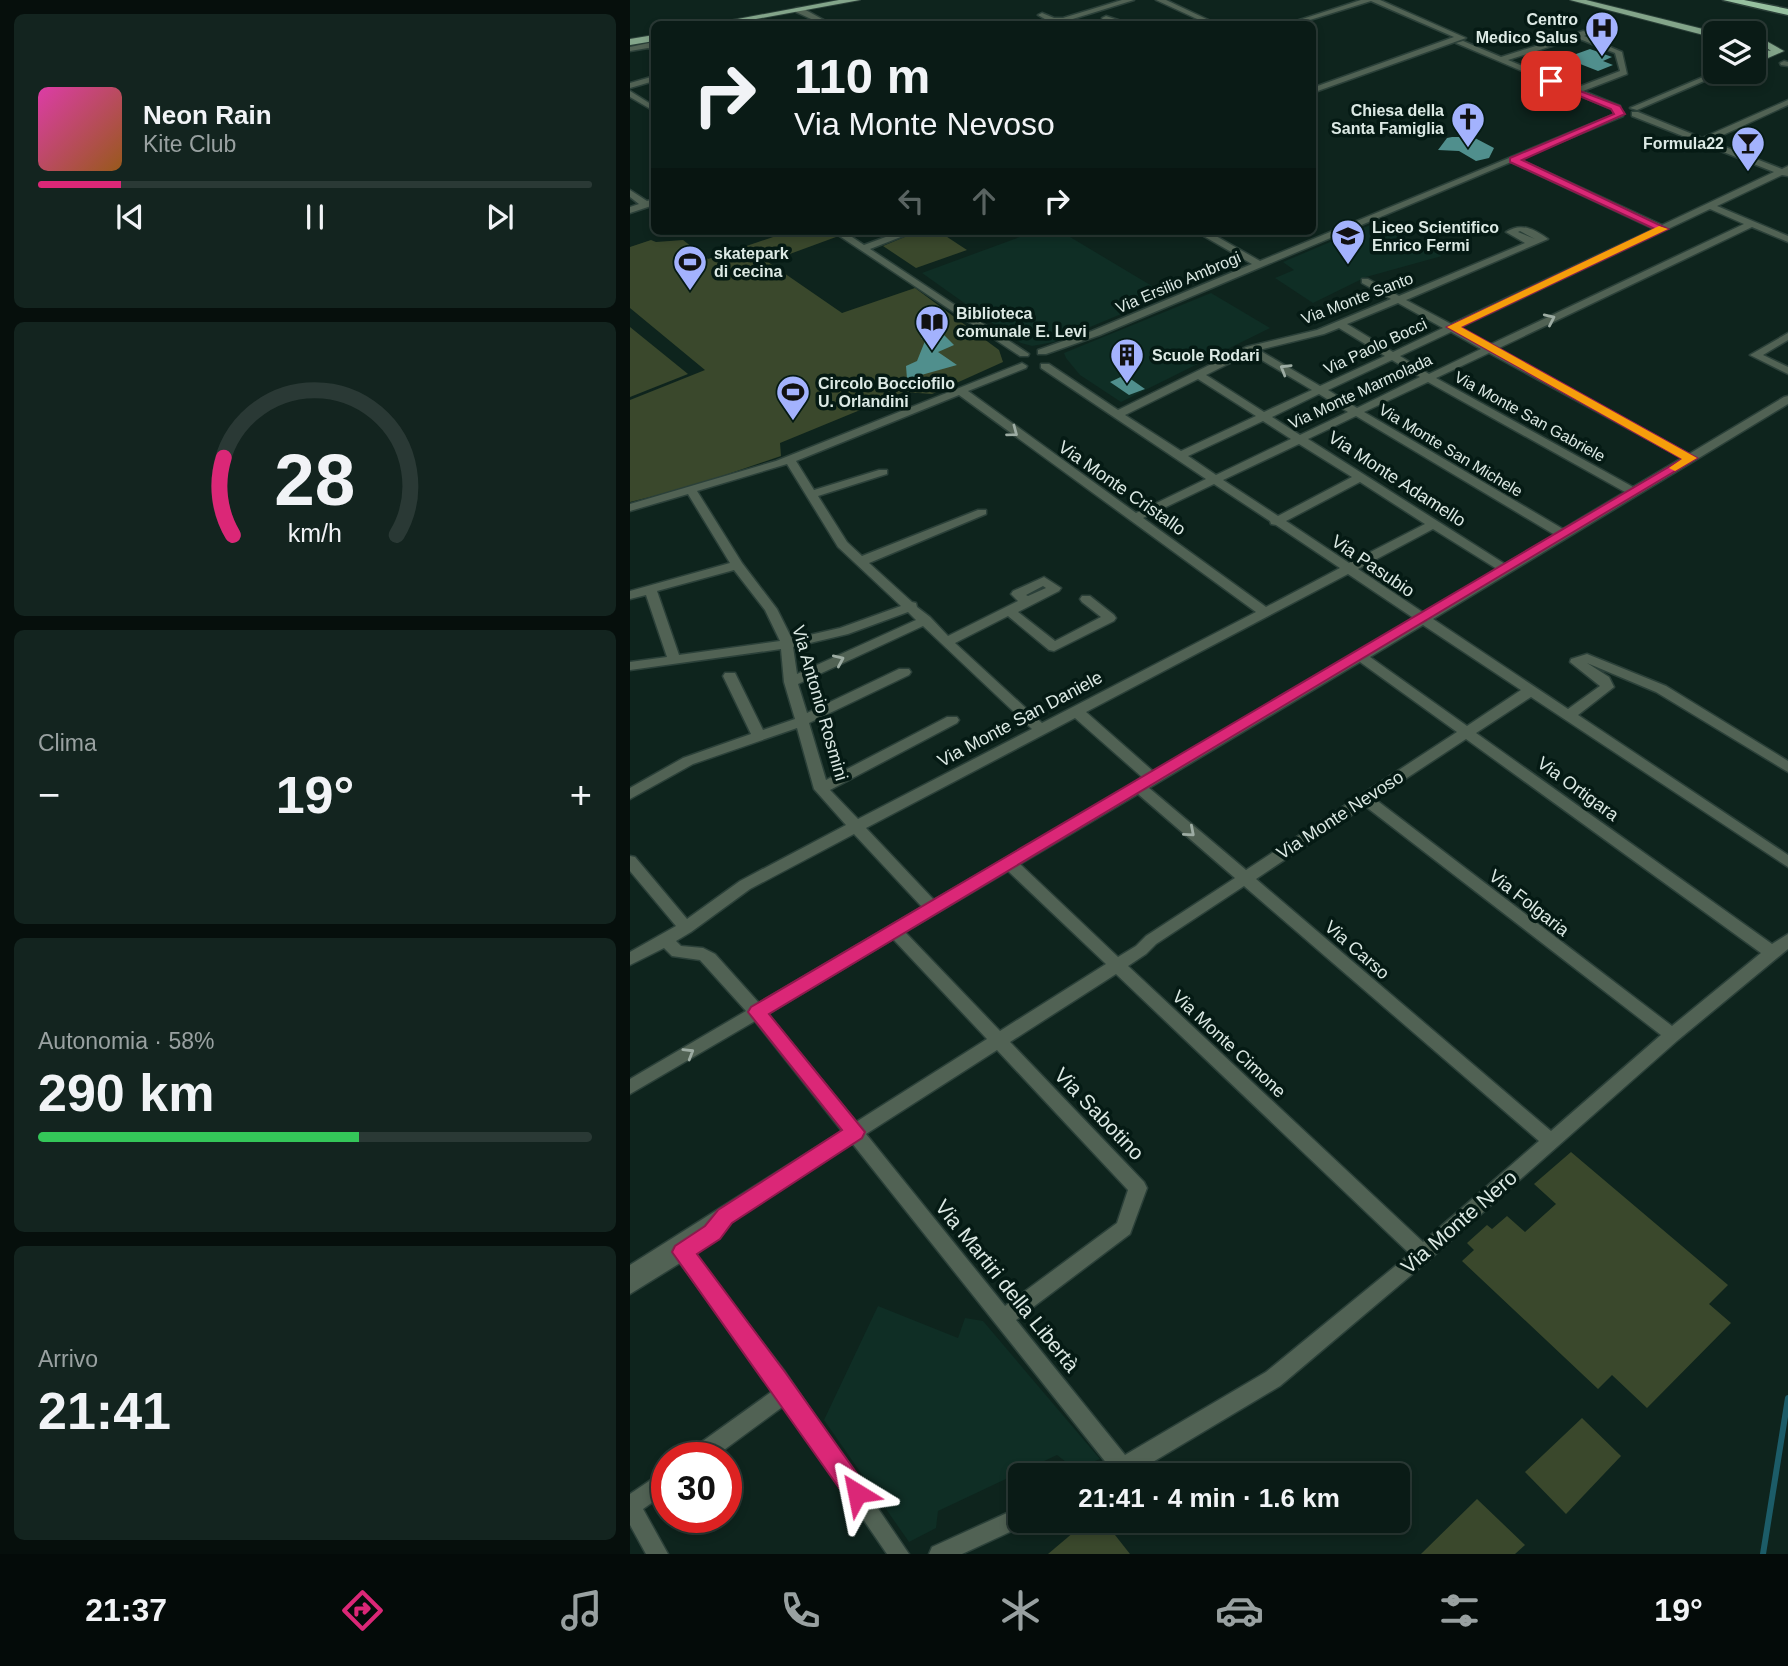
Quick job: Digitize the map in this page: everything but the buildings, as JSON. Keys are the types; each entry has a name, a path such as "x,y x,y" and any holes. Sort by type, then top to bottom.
{"highway":[{"path":"1728,0 1788,10"},
{"path":"1745,0 1788,10"}],"main road":[{"path":"734,21 855,0"},
{"path":"1575,0 1703,32"},
{"path":"630,41 651,37"},
{"path":"1766,47 1771,46 1785,58"}],"street":[{"path":"1042,15 1053,20 1063,20 1130,0"},
{"path":"1160,0 1206,21"},
{"path":"1301,21 1368,0"},
{"path":"1374,0 1482,52 1618,111"},
{"path":"794,11 809,21"},
{"path":"794,11 819,21"},
{"path":"1106,18 1114,21"},
{"path":"1501,60 1581,35 1618,51 1624,72 1577,91"},
{"path":"1316,90 1459,41"},
{"path":"630,49 651,46"},
{"path":"630,86 651,80"},
{"name":"Via Ersilio Ambrogi","path":"1046,358 1096,334 1513,160 1618,111 1634,111 1703,80"},
{"path":"630,93 651,107"},
{"path":"1702,141 1788,102"},
{"path":"1634,111 1702,141 1786,172"},
{"path":"1513,160 1663,229"},
{"name":"Via Paolo Bocci","path":"1178,457 1786,172"},
{"path":"630,194 650,203"},
{"path":"630,210 650,203"},
{"path":"1712,207 1785,236"},
{"name":"Via Monte Marmolada","path":"1136,517 1298,437 1751,224"},
{"path":"843,235 1024,354 1046,358"},
{"path":"863,248 900,235"},
{"path":"1207,235 1260,265"},
{"name":"Via Monte Santo","path":"1116,415 1250,349 1340,324 1533,243"},
{"path":"1365,281 1691,458"},
{"name":"Via Monte San Gabriele","path":"1340,324 1427,377 1633,492"},
{"path":"1788,336 1755,355 1788,371"},
{"name":"Via Monte San Michele","path":"1250,349 1564,535"},
{"path":"1022,366 1018,362 1024,354"},
{"path":"630,508 692,492 790,460 959,390 1046,358"},
{"name":"Via Pasubio","path":"1046,358 1116,415 1788,862"},
{"name":"Via Monte Adamello","path":"1197,374 1506,570"},
{"name":"Via Monte Cristallo","path":"959,390 1043,454 1136,517 1266,613"},
{"path":"630,1087 1422,620 1788,399"},
{"path":"790,460 842,544 912,606 1041,730"},
{"path":"814,495 883,472"},
{"path":"1275,522 1361,477"},
{"name":"Via Antonio Rosmini","path":"692,492 737,565 771,609 787,646 791,682 821,789 932,908"},
{"path":"862,561 982,512"},
{"name":"Via Monte San Daniele","path":"630,959 686,928 745,885 858,828 1209,639 1349,571 1434,524"},
{"path":"630,595 737,565"},
{"path":"650,589 674,659"},
{"path":"1009,611 1054,647 1110,618 1086,599"},
{"path":"948,641 1027,602"},
{"path":"630,666 787,646 859,629 912,606"},
{"path":"791,682 926,620"},
{"name":"Via Ortigara","path":"1360,656 1773,953"},
{"path":"1567,716 1607,687 1604,680 1576,662 1587,658 1661,689 1788,767"},
{"path":"630,794 688,761 802,721 904,672"},
{"path":"730,676 759,736"},
{"name":"Via Monte Nevoso","path":"630,1275 713,1232 725,1216 998,1041 1114,963 1141,950 1151,940 1243,878 1530,691"},
{"path":"1076,711 1153,779"},
{"path":"821,789 952,720"},
{"name":"Via Carso","path":"1139,787 1551,1141"},
{"name":"Via Folgaria","path":"1365,799 1672,1035"},
{"path":"630,860 686,928"},
{"name":"Via Monte Cimone","path":"1008,862 1423,1254"},
{"name":"Via Sabotino","path":"894,930 1138,1188 1124,1228 1003,1318"},
{"name":"Via Martiri della Libertà","path":"665,939 677,952 703,954 709,958 757,1012 1003,1318 1110,1463"},
{"name":"Via Monte Nero","path":"1132,1463 1273,1379 1423,1254 1672,1035 1788,940"},
{"path":"679,1248 787,1392 899,1554"},
{"name":"Via Monte Nevoso","path":"630,1285 679,1248"},
{"path":"718,1442 787,1392"},
{"path":"651,1490 630,1505 658,1554"},
{"path":"939,1554 1008,1522"}],"shaded area":[{"name":"Liceo Scientifico Enrico Fermi","path":"1375,223 1442,256 1366,277 1313,303 1275,278 1294,270 1283,262"},
{"path":"779,235 833,235 836,237 768,262 842,313 915,288 999,350 1003,362 932,394 904,392 780,443 781,456 690,487 630,502 630,400 705,370 630,308 630,247 651,240 683,240 708,259"},
{"path":"909,235 944,235 967,250 916,268 883,246"},
{"path":"1025,235 1067,235 1167,295 1054,342 1032,346 1021,343 922,273"},
{"path":"1211,293 1270,328 1121,402 1080,375 1066,358 1064,353"},
{"path":"630,327 688,374 630,397"},
{"path":"1571,1152 1728,1285 1709,1304 1731,1323 1647,1408 1612,1375 1598,1389 1462,1261 1474,1250 1467,1243 1487,1225 1492,1229 1507,1216 1525,1232 1556,1204 1534,1184"},
{"path":"878,1306 958,1338 965,1318 983,1321 1100,1459 1090,1463 1067,1463 1057,1455 1040,1463 1008,1463 1008,1478 938,1511 936,1528 909,1542 824,1420"},
{"path":"1582,1418 1621,1456 1566,1514 1525,1472"},
{"path":"1477,1499 1525,1545 1515,1554 1421,1554"},
{"path":"1073,1533 1113,1533 1130,1554 1048,1554"}],"waterway":[{"path":"1763,1554 1788,1398"}],"slow traffic":[{"path":"1663,229 1452,327 1575,397 1691,458 1675,468"}],"place":[{"name":"Centro Medico Salus","path":"1602,58"},
{"name":"Chiesa della Santa Famiglia","path":"1468,149"},
{"name":"Formula22","path":"1748,173"},
{"name":"Liceo Scientifico Enrico Fermi","path":"1348,266"},
{"name":"skatepark di cecina","path":"690,292"},
{"name":"Biblioteca comunale E. Levi","path":"932,352"},
{"name":"Scuole Rodari","path":"1127,385"},
{"name":"Circolo Bocciofilo U. Orlandini","path":"793,422"}],"route":[{"path":"857,1493 778,1380 682,1252 713,1232 725,1216 855,1132 757,1012 1691,458 1575,397 1452,327 1663,229 1513,160 1620,114 1616,112 1617,108 1551,81"}]}
